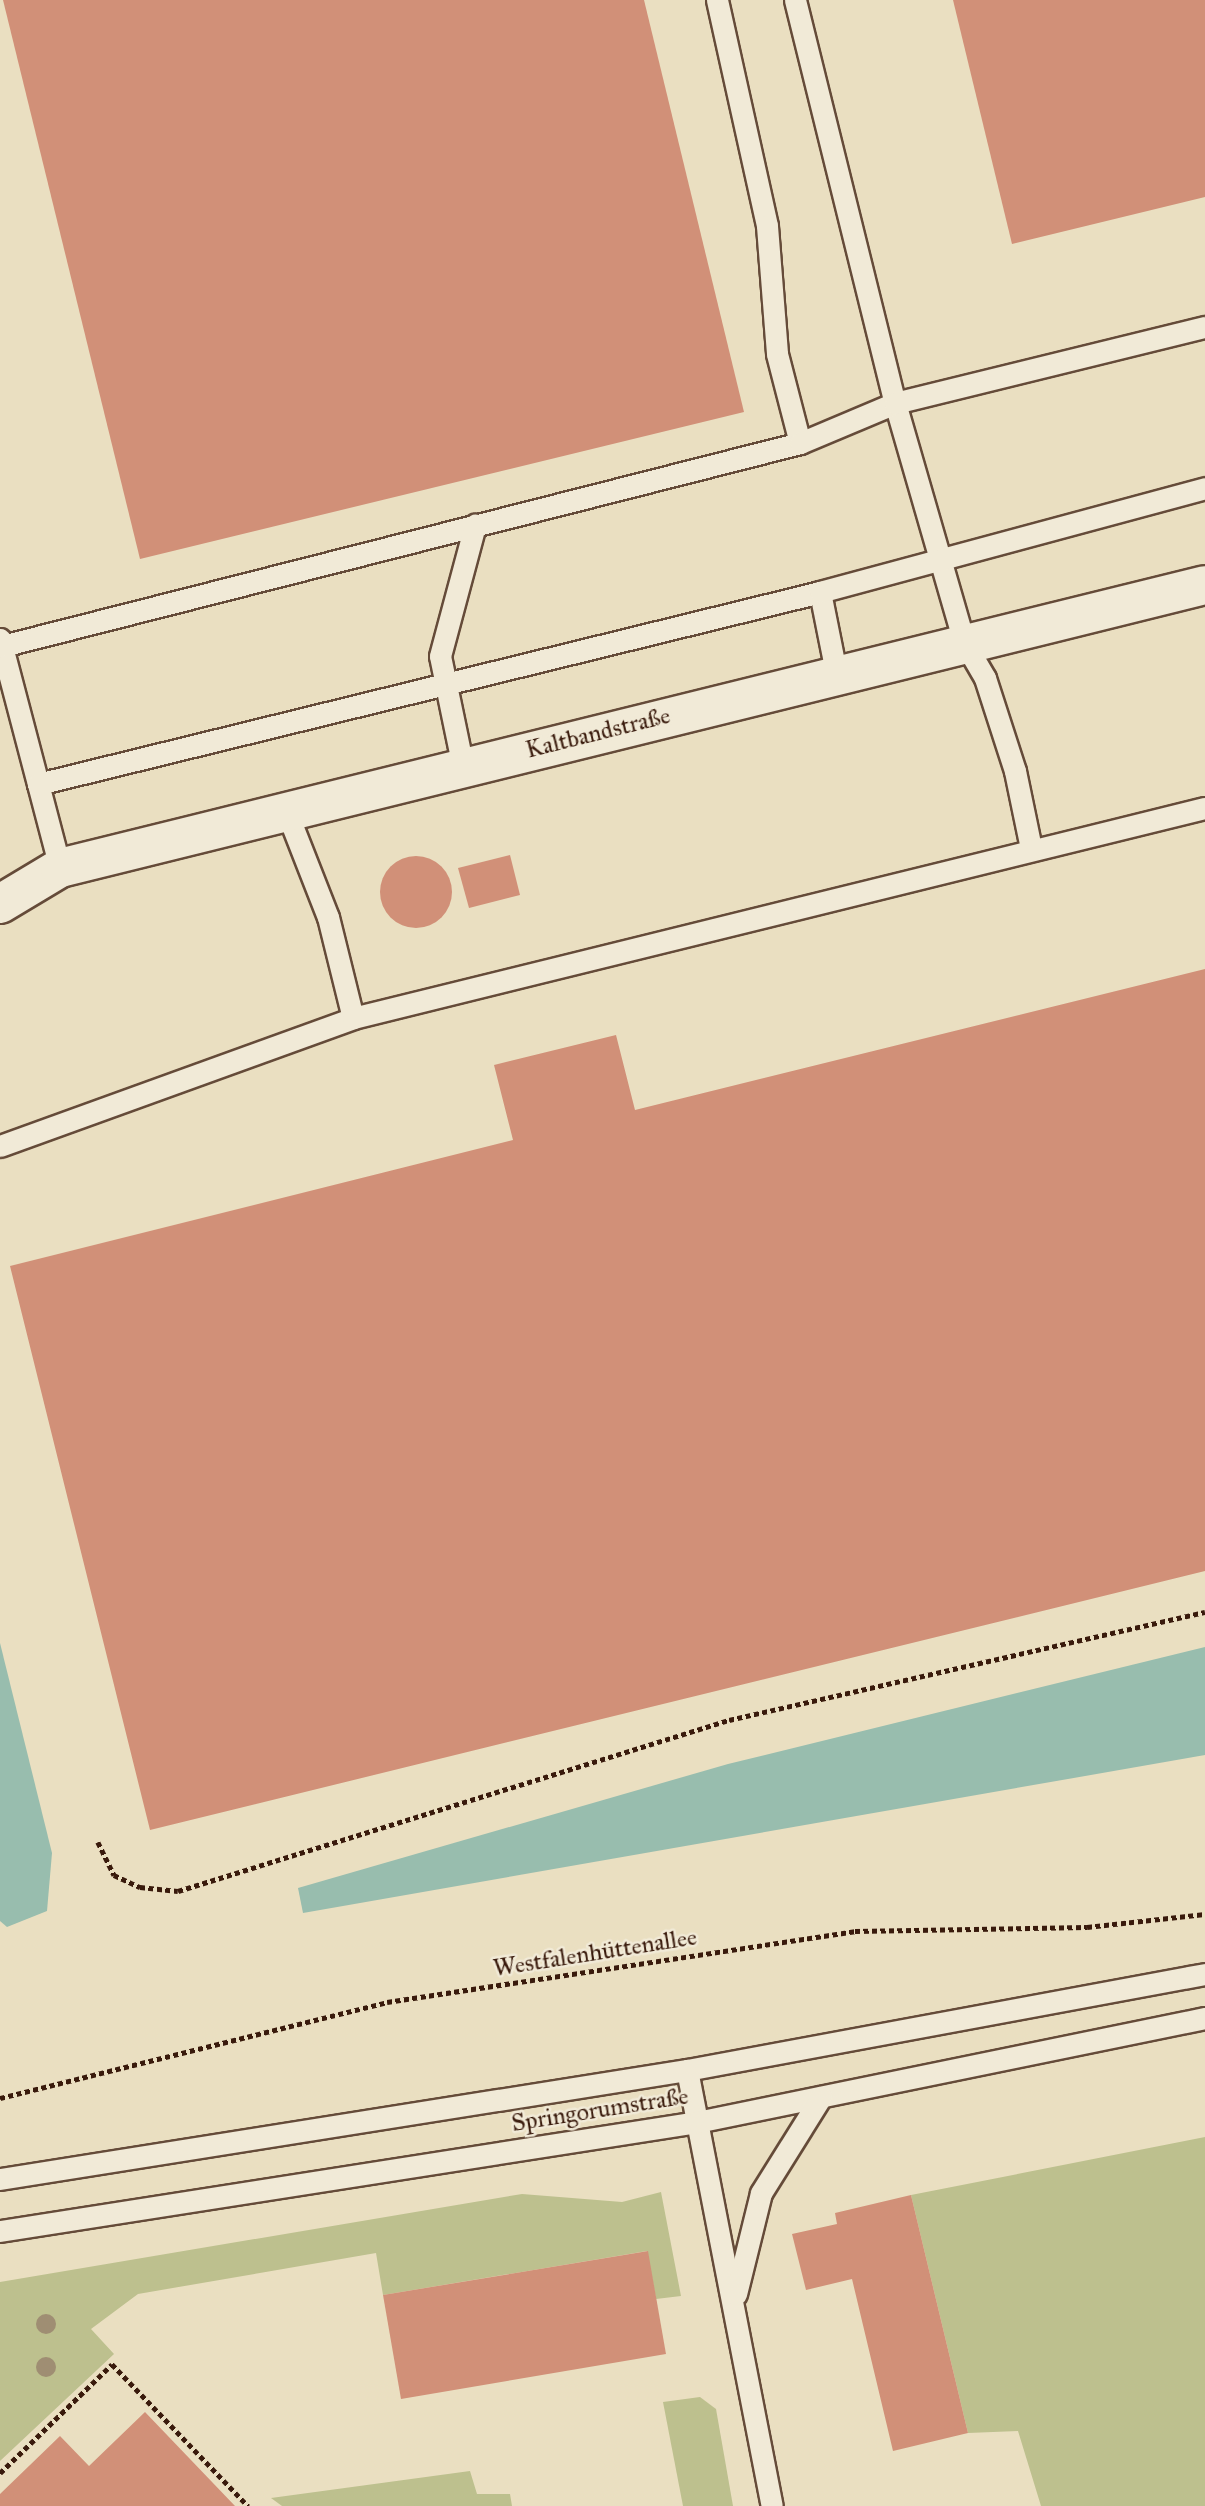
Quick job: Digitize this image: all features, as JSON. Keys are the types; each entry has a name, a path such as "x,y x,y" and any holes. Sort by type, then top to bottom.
{"street":[{"name":"Kaltbandstraße","path":"0,904 60,868 836,672 1205,585"}],"lane":[{"path":"718,0 765,213 777,354 800,443"},
{"path":"795,0 895,403 943,554 964,642 985,678 1031,848"},
{"path":"60,868 1,643 800,443 895,403 1205,327"},
{"path":"38,784 446,681 820,592 943,554 1205,488"},
{"path":"463,767 440,656 475,525"},
{"path":"820,592 836,672"},
{"path":"0,1146 353,1018 1031,848 1205,808"},
{"path":"286,810 328,917 353,1018"},
{"name":"Springorumstraße","path":"0,2179 688,2070 1205,1974"},
{"name":"Springorumstraße","path":"0,2231 697,2122 1205,2018"},
{"path":"688,2070 772,2506"},
{"path":"733,2306 761,2193 821,2097"}],"path":[{"path":"98,1842 114,1875 140,1887 178,1891 729,1720 1205,1612"},
{"name":"Westfalenhüttenallee","path":"0,2098 387,2002 855,1931 1087,1927 1205,1914"},
{"path":"0,2473 112,2364 248,2506"}],"green space":[{"path":"1205,2137 1205,2506 1041,2506 1018,2431 968,2433 911,2195"},
{"path":"661,2192 681,2296 656,2299 647,2251 383,2295 376,2253 138,2294 91,2329 114,2354 0,2461 0,2282 522,2194 622,2202"},
{"path":"700,2397 716,2409 733,2506 683,2506 663,2402"},
{"path":"470,2471 477,2494 510,2494 512,2506 282,2506 271,2498"}],"shaded area":[{"path":"0,1643 52,1853 47,1911 7,1927 0,1921"},
{"path":"1205,1647 1205,1755 303,1913 298,1888 728,1764"}],"building":[{"path":"3,0 644,0 744,412 140,559"},
{"path":"953,0 1205,0 1205,197 1012,244"},
{"path":"510,855 520,895 469,908 458,868"},
{"path":"416,856 436,862 446,872 452,892 446,912 436,922 416,928 396,922 386,912 380,892 386,872 396,862"},
{"path":"1205,969 1205,1571 150,1830 10,1266 513,1140 494,1065 616,1035 635,1110"},
{"path":"911,2195 968,2433 893,2451 852,2279 806,2290 792,2234 837,2224 835,2213"},
{"path":"648,2251 666,2354 401,2399 383,2295"},
{"path":"145,2412 235,2506 0,2506 0,2494 60,2436 89,2466"}]}
